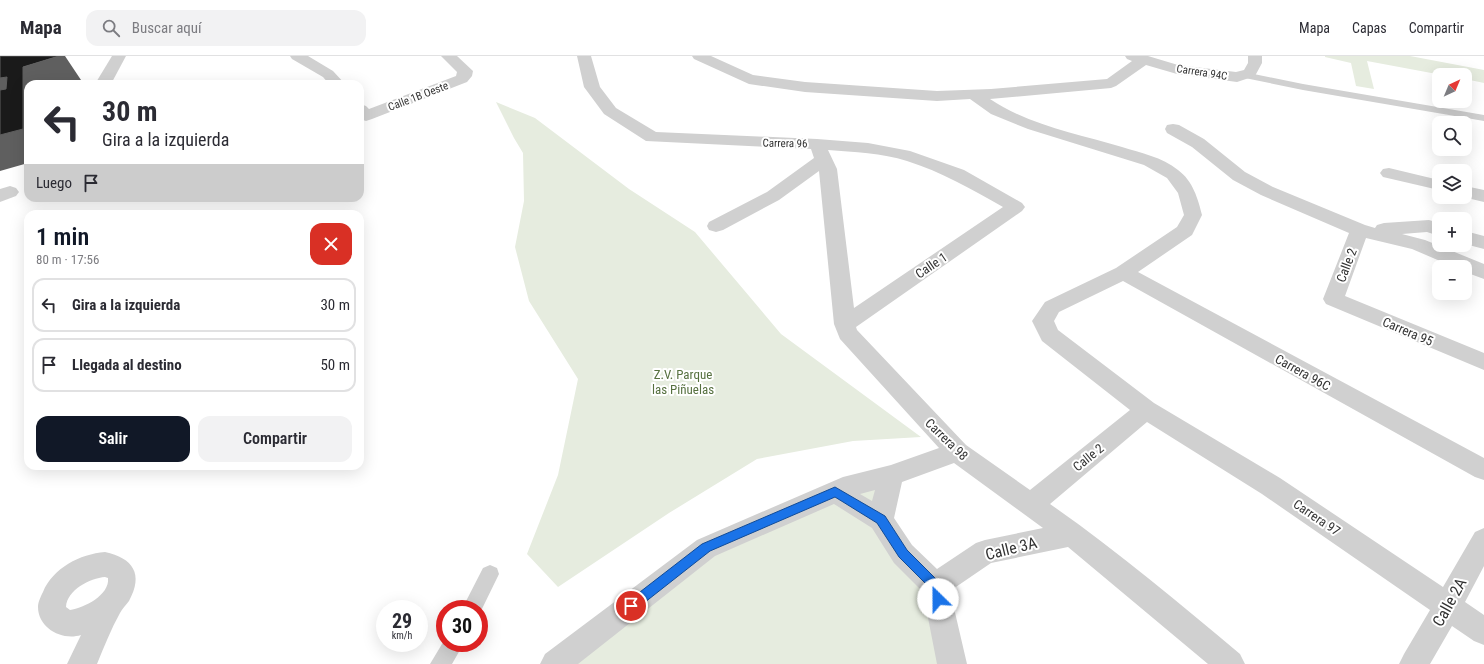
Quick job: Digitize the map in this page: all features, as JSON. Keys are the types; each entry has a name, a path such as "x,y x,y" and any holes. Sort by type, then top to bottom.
{"street":[{"path":"105,80 119,56"},
{"path":"297,56 328,74 333,80"},
{"name":"Calle 1B Oeste","path":"364,113 457,81 464,76 465,71 448,56"},
{"name":"Carrera 96","path":"584,56 592,87 610,110 652,137 790,144 821,151 868,148 910,156 958,174 1016,207"},
{"path":"699,56 749,79 805,87 929,95 974,95 1111,83 1137,58"},
{"path":"1247,74 1255,63 1255,56"},
{"name":"Carrera 94C","path":"1137,58 1177,69 1237,77 1247,74"},
{"path":"974,95 997,111 1034,126 1150,161 1173,174 1187,192 1193,215 1184,231 1123,273"},
{"path":"1172,129 1198,143 1239,176 1267,191 1359,230 1418,244 1484,272"},
{"path":"716,226 773,196 821,151"},
{"name":"Carrera 98","path":"821,151 828,169 845,324 848,333 957,452 1072,534 1230,664"},
{"path":"1389,173 1432,183"},
{"path":"1472,193 1484,196"},
{"name":"Calle 1","path":"845,324 1016,207"},
{"path":"1359,230 1429,226 1432,227"},
{"name":"Calle 2","path":"1333,299 1359,230"},
{"path":"1472,239 1484,243"},
{"name":"Carrera 97","path":"1123,273 1052,307 1043,321 1050,335 1146,410 1271,486 1484,631"},
{"name":"Carrera 96C","path":"1123,273 1484,470"},
{"name":"Carrera 95","path":"1333,299 1484,362"},
{"name":"Calle 2","path":"1031,504 1146,410"},
{"path":"555,664 706,548 852,485 891,475 957,452"},
{"path":"881,520 891,475"},
{"path":"835,492 881,520 903,554 935,586 952,664"},
{"name":"Calle 3A","path":"935,586 984,552 1072,534"},
{"name":"Calle 2A","path":"1414,664 1484,540"},
{"path":"82,664 110,604"}],"lane":[{"path":"1247,74 1304,87 1484,118"},
{"path":"477,600 490,574"},
{"path":"440,664 448,652"}],"green space":[{"path":"1410,56 1484,70 1484,83 1472,80 1472,68 1432,68 1432,73 1367,61 1374,89 1356,86 1351,63 1325,57"},
{"name":"Z.V. Parque las Piñuelas","path":"496,102 535,118 629,189 695,232 781,334 921,437 853,441 757,459 669,513 558,587 527,554 558,475 578,379 529,301 515,247 524,201 523,153"},
{"path":"888,479 879,518 932,587 947,664 563,664 708,551"}],"building":[{"path":"0,56 59,56 23,67 23,129 0,135 0,90 6,89 7,77 0,78"}],"route":[{"path":"631,606 706,548 835,492 881,520 903,554 935,586 938,599"}]}
